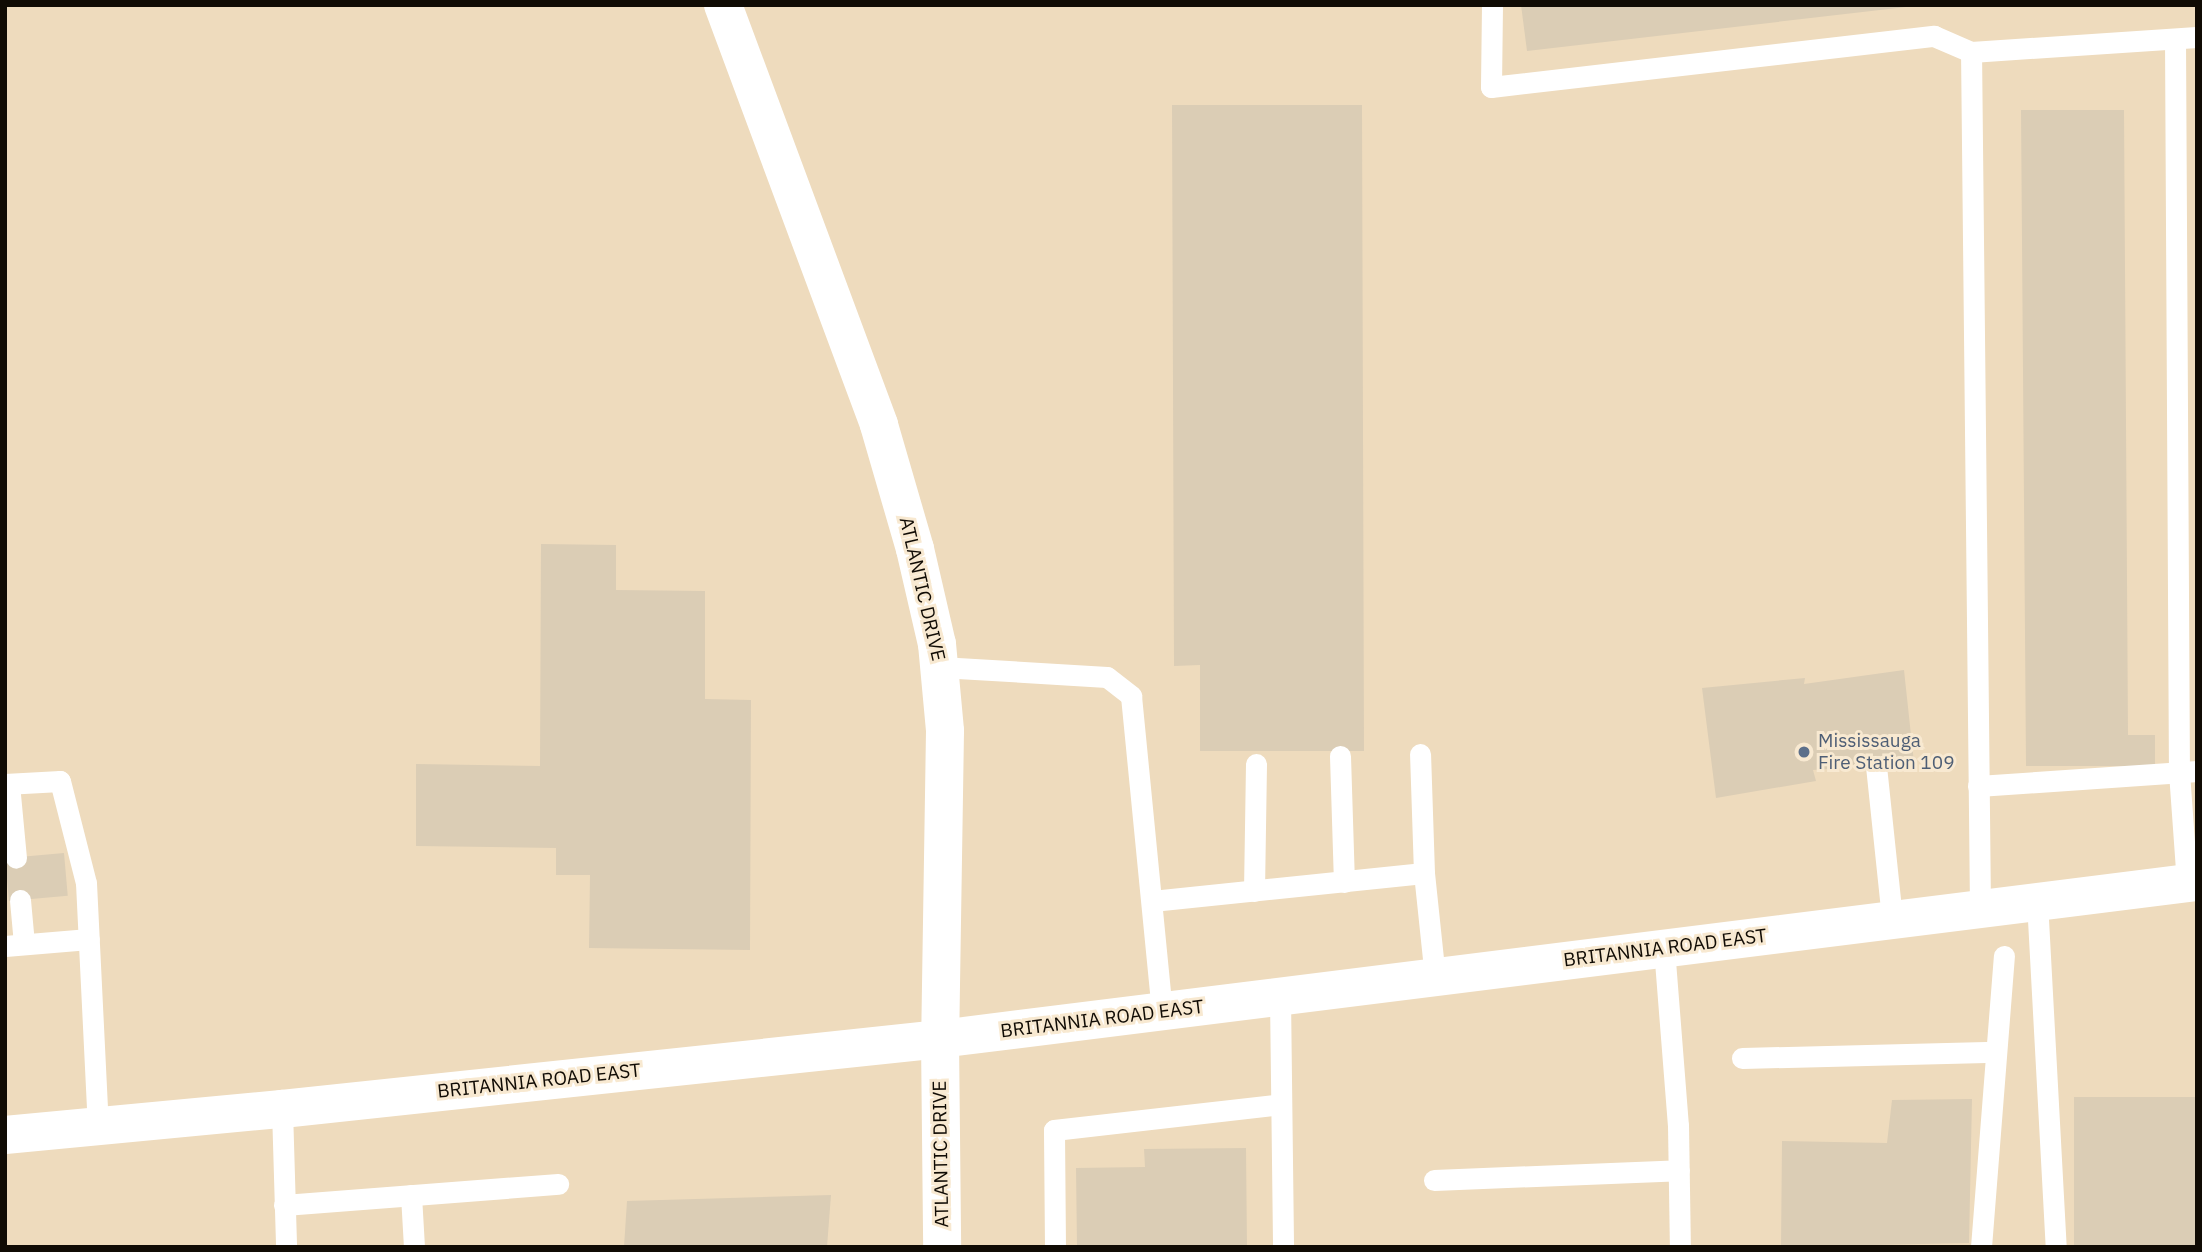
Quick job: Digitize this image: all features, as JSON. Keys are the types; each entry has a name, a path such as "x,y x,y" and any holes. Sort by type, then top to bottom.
{"street":[{"name":"ATLANTIC DRIVE","path":"723,5 879,425 915,549 940,667 945,731 940,1039 942,1247"},
{"name":"BRITANNIA ROAD EAST","path":"5,1135 282,1109 940,1039 2192,882"}],"lane":[{"path":"1492,5 1491,87 1934,36 1971,52 2197,37"},
{"path":"2175,39 2192,882"},
{"path":"1971,52 1980,908"},
{"path":"940,667 1107,677 1131,696 1162,1012"},
{"path":"1420,754 1424,873 1435,977"},
{"path":"1340,756 1343,882"},
{"path":"1254,891 1256,764"},
{"path":"1876,766 1892,919"},
{"path":"1978,786 2188,772"},
{"path":"16,858 7,784 60,781 86,883 98,1126"},
{"path":"1152,901 1424,873"},
{"path":"20,900 15,945 89,939"},
{"path":"2037,901 2056,1247"},
{"path":"1664,948 1679,1170 1680,1247"},
{"path":"1981,1247 2004,956"},
{"path":"1280,997 1283,1247"},
{"path":"1742,1058 1996,1052"},
{"path":"1055,1247 1054,1130 1282,1104"},
{"path":"282,1109 286,1247"},
{"path":"1434,1180 1679,1170"},
{"path":"285,1205 558,1184"},
{"path":"411,1195 414,1247"}],"shaded area":[{"path":"5,5 2197,5 2197,1247 5,1247"}],"building":[{"path":"1521,5 1906,5 1906,7 1527,51"},
{"path":"1172,105 1362,105 1364,751 1200,751 1200,665 1174,666"},
{"path":"2021,110 2124,110 2128,735 2155,735 2155,766 2026,766"},
{"path":"541,544 616,545 616,590 705,591 705,699 751,700 750,950 589,948 590,875 556,875 556,848 416,846 416,764 540,766"},
{"path":"1904,670 1914,763 1813,770 1816,781 1716,798 1702,688 1805,678 1804,684"},
{"path":"64,853 68,896 9,901 5,858"},
{"path":"2074,1097 2197,1097 2197,1247 2074,1247"},
{"path":"1972,1099 1969,1243 1781,1247 1782,1141 1887,1143 1892,1100"},
{"path":"1246,1148 1247,1247 1077,1247 1076,1168 1145,1167 1144,1149"},
{"path":"831,1195 827,1247 624,1247 627,1201"}],"place":[{"name":"Mississauga Fire Station 109","path":"1804,752"}]}
